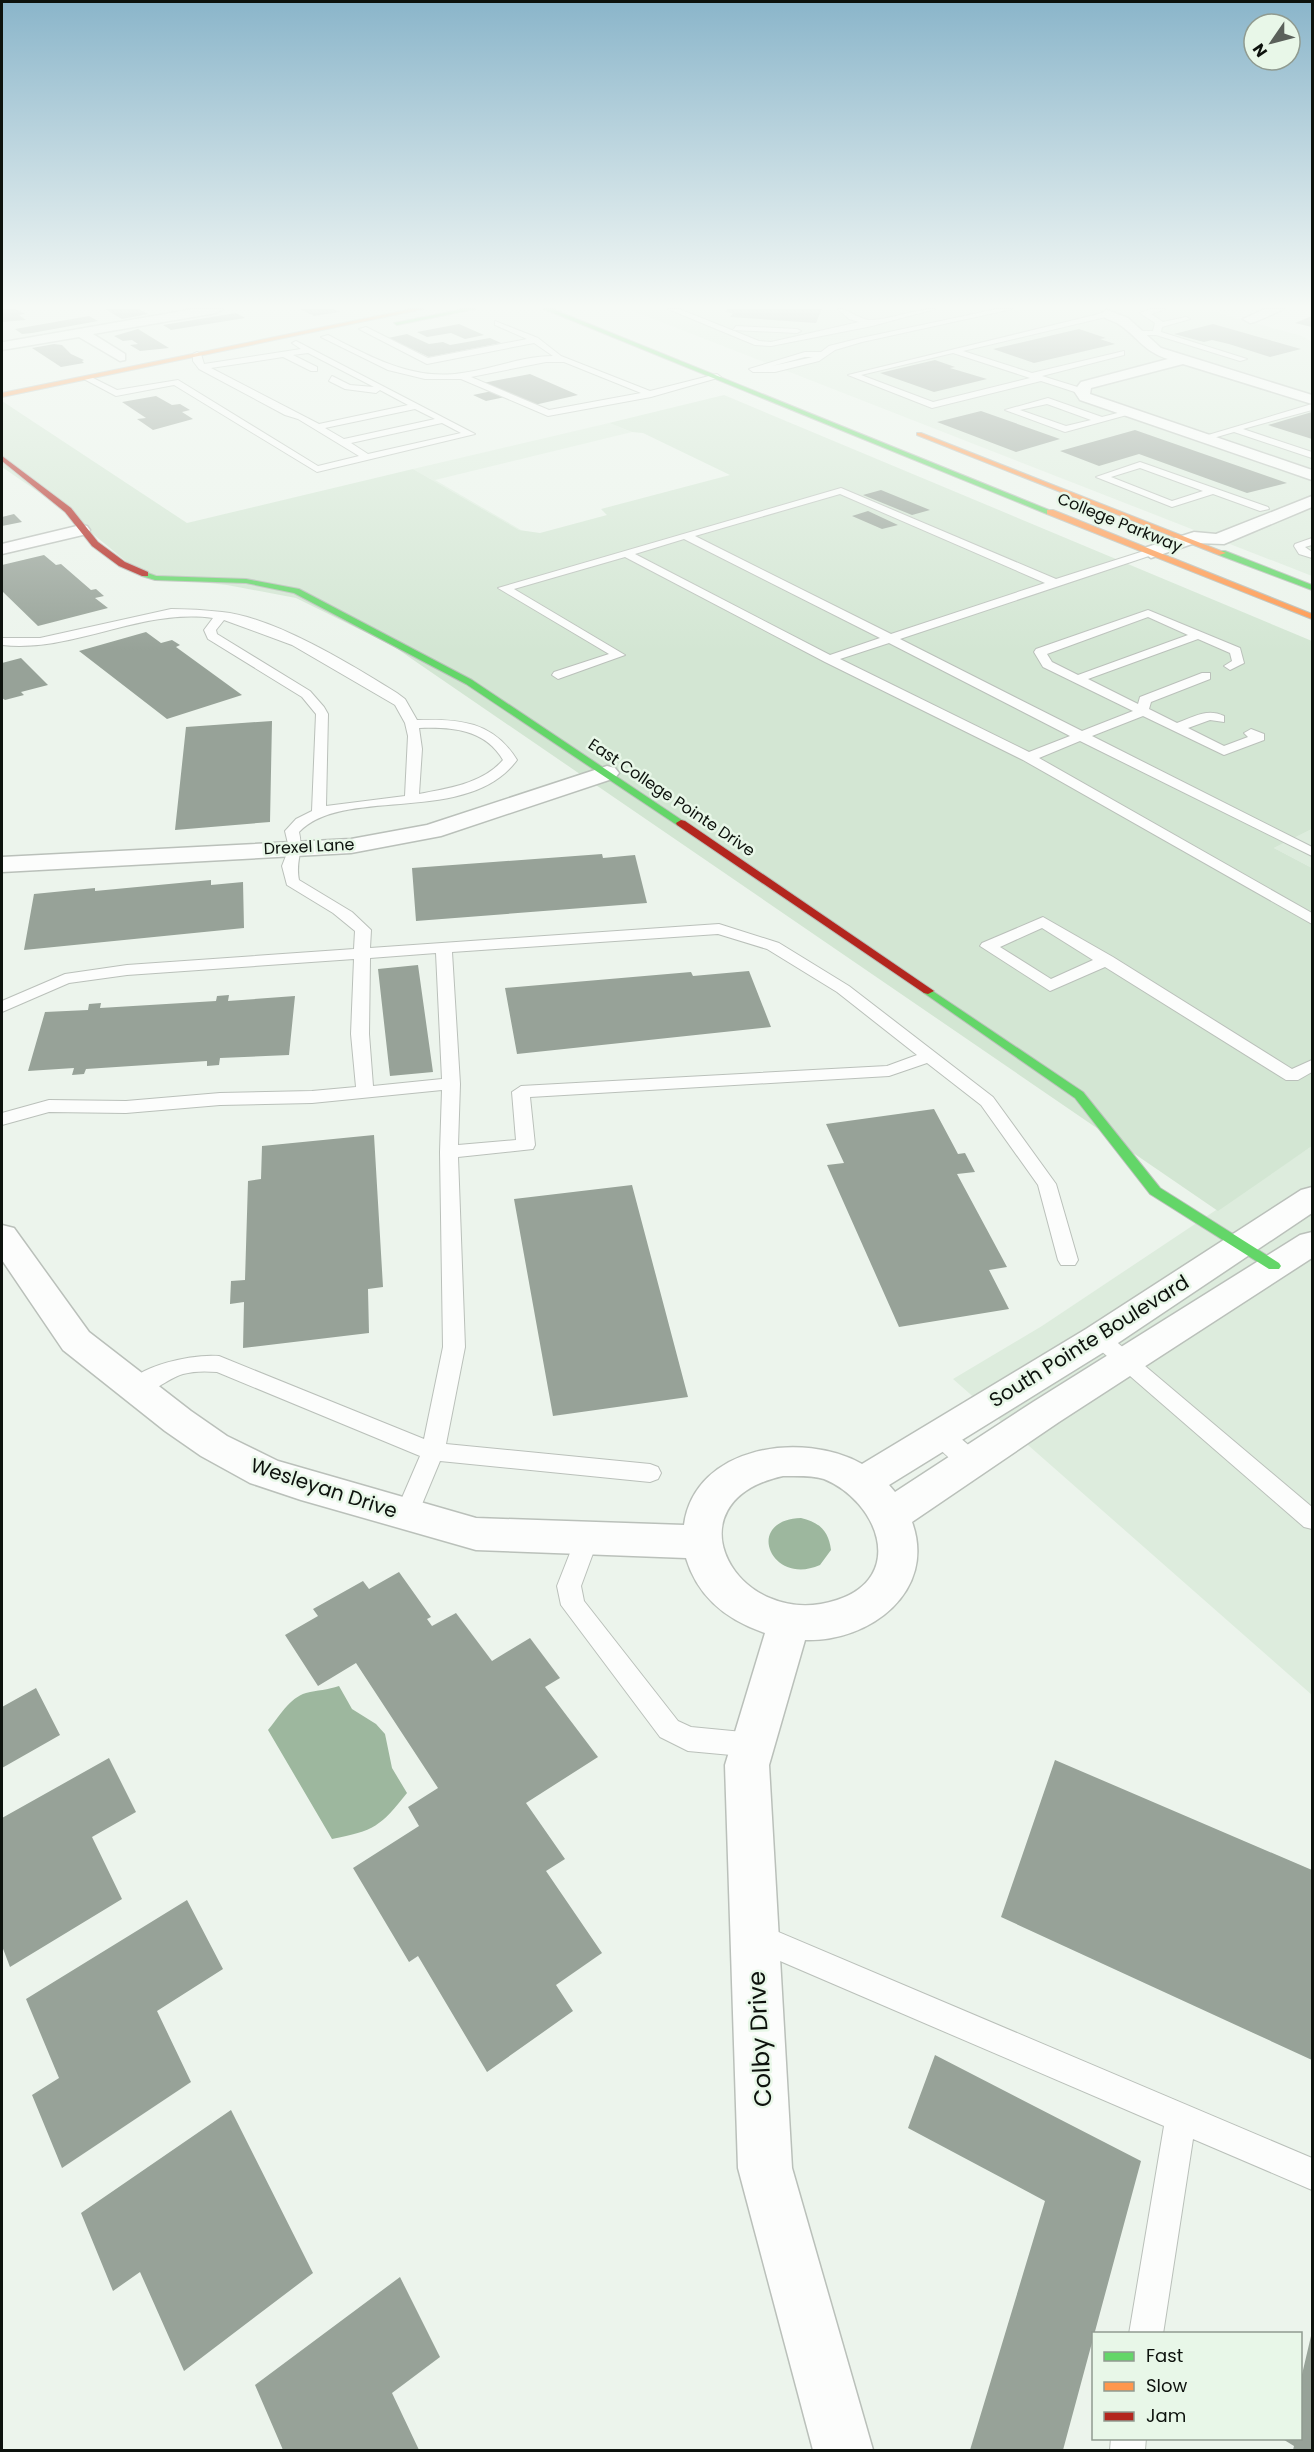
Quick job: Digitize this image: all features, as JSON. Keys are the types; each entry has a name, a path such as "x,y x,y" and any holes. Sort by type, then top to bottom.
{"street":[{"name":"College Parkway","path":"832,423 1312,617"},
{"path":"1160,423 1312,475"},
{"name":"College Parkway","path":"908,430 1191,538 1312,588"},
{"name":"East College Pointe Drive","path":"2,458 68,510 81,530 95,544 122,564 155,578 246,581 296,591 469,682 607,773 1079,1095 1155,1191 1274,1266"},
{"path":"1191,538 1190,529 1312,499"},
{"path":"1151,552 1191,538 1218,540 1312,499"},
{"path":"2,549 81,530"},
{"name":"Drexel Lane","path":"2,865 351,846 432,831 607,773"},
{"name":"South Pointe Boulevard","path":"863,1482 1098,1338 1312,1197"},
{"name":"Wesleyan Drive","path":"2,1236 76,1341 134,1389 214,1446 245,1464 301,1485 476,1534 701,1542"},
{"name":"South Pointe Boulevard","path":"892,1515 1312,1243"},
{"path":"783,1461 811,1462 838,1469 863,1482 879,1497 892,1515 900,1542 896,1570 881,1594 856,1612 824,1622 789,1622 756,1612 728,1594 710,1569 701,1542 704,1518 714,1496 732,1479 755,1467 783,1461"},
{"name":"Colby Drive","path":"789,1622 747,1765 765,2168 843,2451"}],"lane":[{"path":"243,423 317,469 470,434 450,423"},
{"path":"310,423 367,457"},
{"path":"316,427 333,423"},
{"path":"342,442 428,423"},
{"path":"1049,423 1065,429 1087,423"},
{"path":"1203,438 1253,423"},
{"path":"1233,429 1312,455"},
{"path":"1212,491 1172,504 1101,477 1140,465 1264,509"},
{"path":"558,675 619,655 504,588 841,491 1056,584"},
{"path":"685,535 1312,852"},
{"path":"1312,541 1299,546 1303,552 1312,555"},
{"path":"829,658 1151,552"},
{"path":"626,553 1028,757 1312,919"},
{"path":"2,642 27,644 146,615 194,612 222,615 254,623 301,644 400,702 412,724 415,758 412,800"},
{"path":"1230,666 1238,663 1236,651 1148,613 1040,652 1047,664 1224,751 1259,737 1251,733"},
{"path":"222,615 210,630 212,636 306,694 322,714 319,812"},
{"path":"1078,679 1198,635"},
{"path":"1142,712 1145,700 1206,676"},
{"path":"1028,757 1142,712"},
{"path":"1176,728 1212,715 1219,719"},
{"path":"365,1091 360,1034 363,930 349,914 312,896 291,882 289,866 296,848 292,831 298,821 319,812 412,800 479,783 495,776 510,760 506,750 482,732 456,725 412,724"},
{"path":"1107,960 1050,986 988,946 1043,922 1107,960 1292,1076 1312,1065"},
{"path":"2,1007 65,979 127,970 718,928 773,946 843,989 987,1101 1047,1184 1068,1260"},
{"path":"407,1515 433,1452 453,1347 454,1257 449,1152 451,1084 444,947"},
{"path":"449,1152 526,1145 521,1092 889,1071 931,1056"},
{"path":"2,1119 50,1106 126,1107 219,1099 312,1097 451,1084"},
{"path":"1098,1338 1311,1517"},
{"path":"134,1389 175,1367 191,1363 219,1364 433,1452 650,1473"},
{"path":"939,1435 971,1462"},
{"path":"586,1537 569,1586 573,1605 669,1729 688,1739 753,1745"},
{"path":"755,1936 1312,2174"},
{"path":"1146,2332 1181,2119"}],"shaded area":[{"path":"2,423 36,423 187,523 413,469 519,530 540,533 607,515 601,509 730,475 643,433 632,432 610,423 792,423 1312,641 1312,829 1274,848 1312,868 1312,1146 1218,1211 393,646 296,598 227,585 144,576 60,507 2,467"},
{"path":"607,423 632,432 435,480 521,530 413,469"},
{"path":"921,423 1312,423 1312,576"},
{"path":"1312,829 1312,868 1274,848"},
{"path":"1312,1146 1312,1695 953,1379 1042,1326"},
{"path":"801,1518 822,1528 831,1550 820,1565 803,1569 788,1567 777,1560 770,1550 769,1540 773,1529 783,1521"},
{"path":"339,1686 352,1709 376,1724 385,1734 392,1768 407,1793 376,1825 358,1833 332,1839 268,1730 285,1708 300,1695"}],"building":[{"path":"143,423 177,423 153,430"},
{"path":"941,423 1016,423 1060,439 1016,452"},
{"path":"1312,423 1312,439 1268,425"},
{"path":"1135,430 1287,483 1247,493 1139,454 1099,466 1060,451"},
{"path":"881,490 930,510 912,515 863,495"},
{"path":"868,511 898,525 882,529 852,516"},
{"path":"14,514 22,522 2,526 2,517"},
{"path":"44,555 56,565 61,564 91,590 96,589 104,596 95,598 108,608 38,626 2,591 2,565"},
{"path":"146,632 161,643 172,640 180,645 176,647 242,695 167,719 79,651"},
{"path":"21,658 48,685 21,692 24,695 5,700 2,698 2,663"},
{"path":"272,721 270,822 175,830 186,727"},
{"path":"602,854 603,858 635,855 647,903 416,921 412,868"},
{"path":"211,880 211,885 243,882 244,928 24,950 34,894 95,888 95,891"},
{"path":"418,965 433,1072 390,1076 378,969"},
{"path":"749,971 771,1027 517,1054 505,988 691,972 693,976"},
{"path":"229,995 228,1001 295,996 289,1055 220,1058 219,1065 207,1066 207,1061 86,1069 84,1074 72,1075 74,1068 28,1071 45,1012 88,1010 89,1004 101,1003 100,1008 216,1001 217,996"},
{"path":"934,1109 958,1154 965,1153 975,1172 957,1174 1007,1267 989,1270 1009,1309 899,1327 827,1165 844,1163 826,1124"},
{"path":"374,1135 383,1287 368,1289 369,1333 243,1348 244,1302 230,1304 231,1281 245,1280 248,1181 261,1179 262,1146"},
{"path":"632,1185 688,1397 553,1416 514,1199"},
{"path":"399,1572 431,1617 427,1619 432,1626 456,1613 492,1661 530,1638 560,1678 545,1687 598,1757 526,1803 565,1859 546,1871 602,1953 556,1985 573,2011 487,2072 418,1956 409,1962 353,1868 419,1826 408,1807 438,1788 356,1663 318,1686 285,1635 318,1616 313,1609 363,1581 369,1589"},
{"path":"36,1688 60,1735 2,1768 2,1707"},
{"path":"109,1758 136,1812 92,1837 122,1899 10,1967 2,1946 2,1818"},
{"path":"1055,1760 1312,1870 1312,2060 1001,1917"},
{"path":"187,1900 223,1969 157,2011 191,2082 62,2168 32,2095 59,2078 26,1999"},
{"path":"935,2055 1141,2161 1095,2332 1092,2332 1092,2343 1063,2450 970,2450 1045,2201 908,2128"},
{"path":"231,2110 313,2273 184,2371 140,2272 113,2291 81,2213"},
{"path":"400,2277 440,2357 392,2393 419,2450 283,2450 255,2385"},
{"path":"1311,2336 1312,2450 1293,2450 1294,2446 1284,2440 1302,2440 1302,2374"}],"traffic: fast":[{"path":"831,423 1050,512"},
{"path":"1222,553 1312,588"},
{"path":"145,574 155,578 246,581 296,591 469,682 681,823"},
{"path":"928,991 1079,1095 1155,1191 1274,1266"}],"traffic: slow":[{"path":"919,434 1222,553"},
{"path":"1050,512 1312,617"}],"traffic: jam":[{"path":"2,458 68,510 95,544 122,564 145,574"},
{"path":"681,823 928,991"}]}
